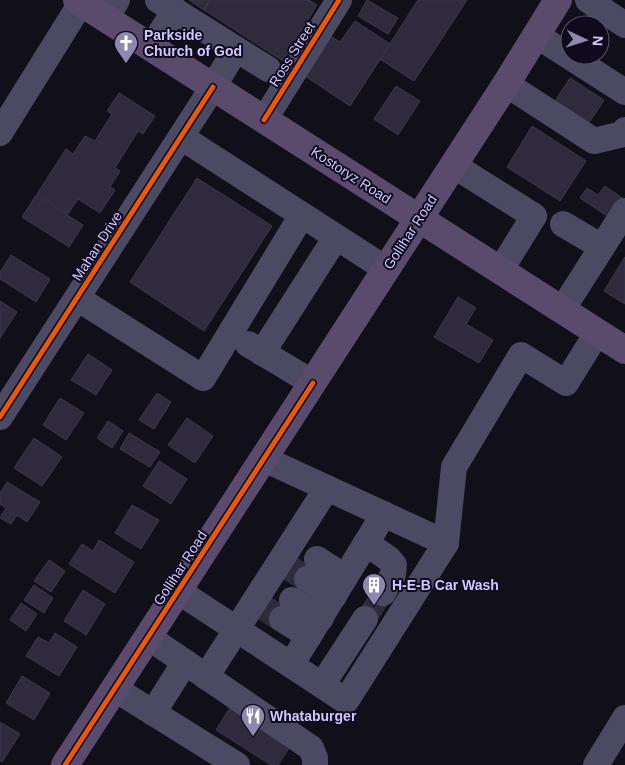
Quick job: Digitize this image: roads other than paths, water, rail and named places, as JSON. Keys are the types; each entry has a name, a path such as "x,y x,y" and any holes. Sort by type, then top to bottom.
{"main road":[{"name":"Kostoryz Road","path":"79,1 112,9 151,48 625,350"},
{"name":"Gollihar Road","path":"65,765 506,84 554,2"}],"street":[{"name":"Ross Street","path":"264,120 339,0"},
{"path":"588,0 625,25"},
{"path":"0,133 79,1"},
{"path":"151,48 166,5 268,69"},
{"path":"536,35 560,50"},
{"name":"Mahan Drive","path":"0,417 236,49"},
{"path":"506,84 594,141 622,134 625,130 617,99 578,70 576,65"},
{"path":"583,65 625,92"},
{"path":"181,137 386,269"},
{"path":"453,165 534,216 500,271"},
{"path":"562,310 625,211"},
{"path":"77,298 203,378 302,215"},
{"path":"563,224 602,247"},
{"path":"262,353 336,237"},
{"path":"178,591 346,700 446,543 454,467 521,355 566,384 597,333"},
{"path":"230,334 313,382"},
{"path":"264,459 446,543"},
{"path":"206,677 236,629 272,600 298,560 327,488"},
{"path":"291,665 384,514"},
{"path":"366,543 389,559 394,565 393,574 383,593"},
{"path":"298,560 340,586"},
{"path":"272,600 315,627"},
{"path":"322,685 365,619"},
{"path":"148,637 311,748 315,758 315,765"},
{"path":"153,713 185,662"},
{"path":"115,689 237,765"},
{"path":"596,765 625,718"}],"tunnel":[{"path":"289,568 307,579"},
{"path":"264,608 282,619"}],"place":[{"name":"Parkside Church of God","path":"126,64"},
{"name":"H-E-B Car Wash","path":"374,606"},
{"name":"Whataburger","path":"253,737"}]}
